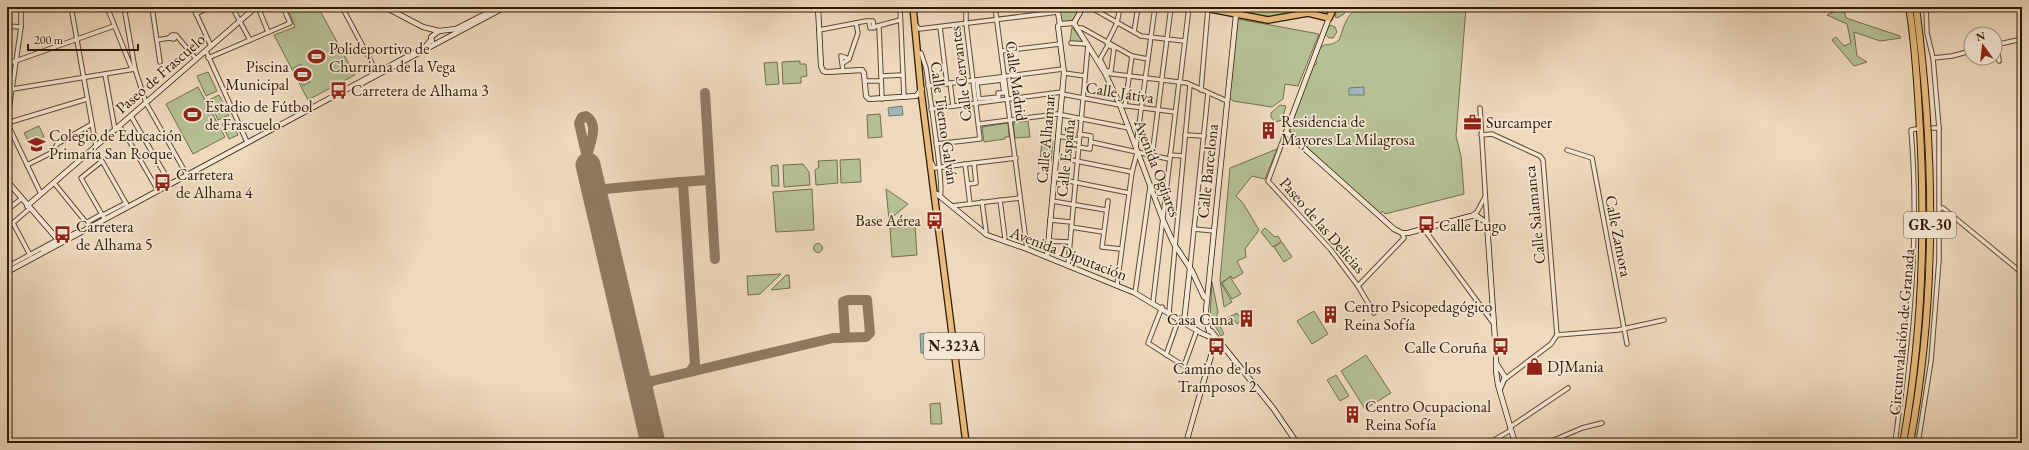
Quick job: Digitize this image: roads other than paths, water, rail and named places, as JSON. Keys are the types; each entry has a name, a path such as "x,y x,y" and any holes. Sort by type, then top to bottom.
{"highway":[{"name":"Circunvalación de Granada","path":"1903,443 1914,367 1923,233 1923,169 1917,76 1909,7"},
{"name":"Circunvalación de Granada","path":"1910,443 1920,383 1928,298 1930,223 1927,117 1916,7"}],"main road":[{"name":"Calle Tierno Galván","path":"913,7 921,91 930,158 937,195"},
{"name":"Calle Tierno Galván","path":"918,7 923,75 937,167 937,195"},
{"path":"1200,7 1268,20 1308,13 1329,18 1332,7"},
{"name":"N-323A","path":"937,195 942,249 966,443"}],"street":[{"path":"21,7 21,27 7,123 41,194"},
{"path":"71,7 96,146"},
{"path":"107,7 123,48 134,69 146,103 186,174"},
{"path":"134,69 125,8 141,7"},
{"path":"152,7 160,62"},
{"path":"193,7 211,46"},
{"path":"196,14 209,7"},
{"path":"232,7 250,40"},
{"path":"257,7 268,32"},
{"name":"Paseo de Frascuelo","path":"28,207 54,182 240,20 257,7"},
{"path":"208,58 290,23 283,7"},
{"path":"385,7 423,27 439,31 456,29 499,7"},
{"path":"7,269 70,239 186,174 434,41 464,30 505,7"},
{"path":"818,7 821,66 823,71 843,72 862,70 864,73 866,98 882,99 916,96 921,91"},
{"path":"900,7 904,97"},
{"name":"Calle Cervantes","path":"936,144 980,139 975,82 966,23 966,7"},
{"name":"Calle Madrid","path":"995,7 1027,249"},
{"path":"1060,24 1074,23 1083,7"},
{"path":"1090,7 1141,36 1184,42"},
{"path":"1098,60 1117,23 1120,7"},
{"path":"1134,32 1138,7"},
{"path":"1136,146 1155,7"},
{"path":"1152,156 1171,7"},
{"path":"1153,302 1162,216 1189,7"},
{"path":"1234,7 1235,10 1241,10 1242,7"},
{"path":"1234,7 1234,14"},
{"path":"1918,443 1931,361 1937,303 1940,208 1940,128 1933,58 1927,33 1926,7"},
{"path":"342,8 374,67 379,71"},
{"path":"1201,90 1208,8"},
{"path":"919,29 997,20 1057,10"},
{"name":"Calle Alhamar","path":"1047,257 1063,71 1058,26 1060,24 1057,10"},
{"name":"Calle Barcelona","path":"1206,332 1207,299 1234,14"},
{"name":"Paseo de las Delicias","path":"1329,18 1268,182 1331,250 1358,286 1374,313"},
{"path":"819,30 869,22 870,28 874,28 900,20"},
{"name":"Calle Tierno Galván","path":"915,22 919,29"},
{"path":"843,63 849,59 858,33 856,23"},
{"name":"Avenida Ogíjares","path":"1074,23 1098,60 1122,106 1150,185 1174,244 1190,268 1207,299"},
{"path":"7,26 21,27"},
{"path":"7,64 114,26"},
{"path":"423,27 434,41"},
{"path":"879,27 882,99"},
{"path":"940,27 953,106"},
{"path":"1077,28 1082,28 1132,56 1148,58"},
{"path":"341,92 425,50 434,41 439,31"},
{"path":"446,31 446,37"},
{"path":"157,40 169,38 172,35 176,36 196,59"},
{"path":"2003,43 2022,39"},
{"path":"1071,43 1088,44"},
{"path":"1001,52 1060,44"},
{"name":"Calle España","path":"1068,265 1072,203 1088,44"},
{"path":"1112,72 1114,48 1108,45 1100,59 1106,71 1128,76 1179,82 1190,85 1226,101"},
{"path":"123,48 131,46"},
{"path":"1112,72 1116,47"},
{"path":"206,51 222,90 247,142"},
{"name":"Calle Tierno Galván","path":"921,53 924,59 928,86 936,144 937,167"},
{"path":"1087,54 1093,53"},
{"path":"1933,58 1963,53"},
{"path":"843,72 841,56 849,59"},
{"path":"1122,106 1132,56"},
{"path":"13,89 134,69"},
{"path":"975,82 1005,77 1063,71 1085,76"},
{"path":"1105,73 1112,72"},
{"path":"105,74 117,128 127,136 157,189"},
{"path":"881,76 903,75"},
{"name":"Calle Tierno Galván","path":"921,91 923,75"},
{"path":"928,86 949,84 975,82 1002,80 1004,93 998,93 999,97 978,99 975,82"},
{"path":"865,81 881,81"},
{"path":"1169,312 1174,244 1190,85"},
{"name":"Calle Játiva","path":"931,108 1062,93 1122,106 1175,112"},
{"path":"1184,322 1208,93"},
{"path":"916,96 923,104"},
{"path":"7,123 87,99"},
{"path":"1480,108 1497,378 1515,443"},
{"path":"979,124 1060,114 1129,128"},
{"path":"131,116 170,183"},
{"path":"27,165 53,152 57,144 92,124"},
{"path":"1933,128 1940,128"},
{"path":"1895,443 1909,328 1915,241 1915,177 1911,130 1916,130"},
{"path":"1286,132 1394,228 1402,233 1404,238 1358,286"},
{"path":"1078,147 1090,149 1091,142 1091,136 1079,134"},
{"name":"Calle Salamanca","path":"1482,135 1492,134 1540,156 1543,160 1557,335"},
{"path":"1185,135 1204,136"},
{"path":"1058,136 1079,140"},
{"path":"1091,142 1152,156 1183,156"},
{"name":"Calle Zamora","path":"1567,150 1592,158 1627,344"},
{"path":"1117,285 1132,172 1138,152"},
{"path":"1056,157 1132,172"},
{"name":"Calle Tierno Galván","path":"930,158 937,167"},
{"path":"937,167 1016,158"},
{"path":"103,216 81,178 102,161 126,204"},
{"path":"968,184 976,183 974,163"},
{"path":"966,164 970,204"},
{"path":"1054,178 1129,193"},
{"path":"7,269 87,224 178,179"},
{"path":"7,181 57,240"},
{"path":"54,182 87,224"},
{"path":"1135,293 1150,185"},
{"name":"Avenida Diputación","path":"937,195 987,235 1068,265 1135,293 1153,302 1197,330 1206,332 1219,341"},
{"path":"1471,216 1477,212 1485,196"},
{"path":"952,206 1020,198"},
{"path":"7,210 21,199"},
{"path":"1000,200 1005,238"},
{"path":"1052,201 1072,203 1106,210"},
{"path":"1108,201 1102,246 1121,249"},
{"path":"982,202 986,231"},
{"path":"118,213 126,204"},
{"path":"7,228 28,207"},
{"path":"1940,208 1943,208 2022,273"},
{"path":"1402,233 1424,229 1471,216 1477,216 1487,223"},
{"path":"1050,220 1071,222"},
{"path":"13,223 30,255"},
{"path":"1071,227 1103,232"},
{"path":"1194,229 1214,231"},
{"path":"1424,229 1494,325"},
{"path":"7,269 57,240 70,239"},
{"path":"53,248 57,240"},
{"path":"1048,241 1070,242"},
{"path":"1162,308 1148,343 1184,366 1197,330"},
{"path":"1166,355 1179,318"},
{"path":"1497,378 1500,382 1504,380 1551,344 1557,335 1624,329 1664,320"},
{"path":"1186,443 1213,349 1219,341 1227,349 1297,443"},
{"path":"1496,363 1502,374 1505,376 1500,391"},
{"path":"1497,378 1502,374 1514,371"},
{"path":"1489,443 1568,388"},
{"path":"1547,443 1582,428 1602,423"}],"water":[{"name":"Piscina Municipal","path":"301,64 310,82 303,86 293,68"},
{"path":"1364,87 1364,95 1349,95 1349,88"},
{"path":"902,106 903,115 889,116 888,108"},
{"path":"930,333 931,352 921,353 920,334"}],"place":[{"name":"Polideportivo de Churriana de la Vega","path":"316,57"},
{"name":"Piscina Municipal","path":"302,75"},
{"name":"Carretera de Alhama 3","path":"338,90"},
{"name":"Estadio de Fútbol de Frascuelo","path":"192,115"},
{"name":"Surcamper","path":"1473,122"},
{"name":"Residencia de Mayores La Milagrosa","path":"1268,130"},
{"name":"Colegio de Educación Primaria San Roque","path":"36,144"},
{"name":"Carretera de Alhama 4","path":"163,183"},
{"name":"Base Aérea","path":"934,220"},
{"name":"Calle Lugo","path":"1426,225"},
{"name":"Carretera de Alhama 5","path":"63,235"},
{"name":"Centro Psicopedagógico Reina Sofía","path":"1331,315"},
{"name":"Casa Cuna","path":"1247,319"},
{"name":"Camino de los Tramposos 2","path":"1217,347"},
{"name":"Calle Coruña","path":"1500,347"},
{"name":"DJMania","path":"1534,366"},
{"name":"Centro Ocupacional Reina Sofía","path":"1352,415"}]}
